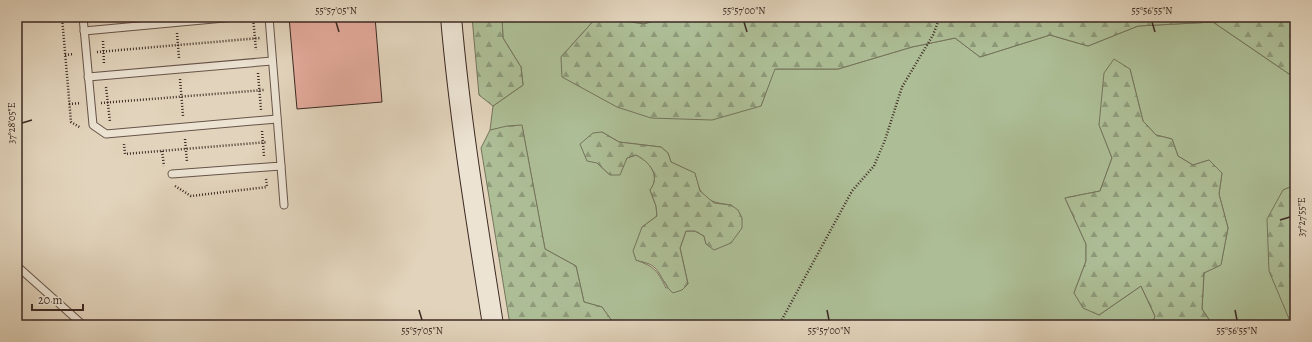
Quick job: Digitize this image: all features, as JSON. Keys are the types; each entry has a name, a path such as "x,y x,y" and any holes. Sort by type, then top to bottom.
{"main road":[{"path":"452,17 456,75 467,161 493,325"}],"lane":[{"path":"83,17 93,125 106,134 277,119"},
{"path":"84,31 235,17"},
{"path":"269,17 284,205"},
{"path":"88,78 272,61"},
{"path":"172,174 281,166"},
{"path":"17,266 83,325"}],"path":[{"path":"253,17 267,187"},
{"path":"779,325 852,191 874,166 885,140 902,87 933,35 940,17"},
{"path":"176,23 188,173"},
{"path":"65,55 270,37"},
{"path":"69,104 91,102 107,103 274,89"},
{"path":"162,151 165,172"},
{"path":"172,184 191,196 283,185"}],"green space":[{"path":"472,17 502,17 503,38 521,67 523,85 493,106 479,95"},
{"path":"502,17 597,17 561,57 761,106 774,69 838,69 912,47 955,38 980,57 1050,35 1088,46 1138,26 1213,22 1295,78 1295,185 1283,190 1290,325 1212,324 1202,309 1204,273 1221,264 1228,228 1219,194 1222,173 1209,160 1193,165 1178,156 1172,139 1156,135 1143,121 1130,69 1099,124 1112,158 1100,191 1065,198 1086,244 1086,261 1074,293 1099,315 1141,286 1155,316 1152,325 612,325 612,321 602,307 584,302 576,266 545,249 522,126 490,130 493,106 523,85 521,67 503,38","holes":["602,132 619,142 661,147 668,153 671,162 694,173 699,188 705,197 715,202 731,205 706,244 704,236 695,231 686,231 680,248 688,284 666,288 655,270 636,260 642,227 657,216 656,206 650,190 653,185 654,175 646,161 636,155 627,158 610,175 597,163"]},
{"path":"597,17 644,24 667,17 1295,17 1295,78 1213,22 1138,26 1088,46 1050,35 980,57 955,38 912,47 838,69 775,69 761,106 712,120 651,118 617,107 562,77 561,57"},
{"path":"604,17 667,17 644,24"},
{"path":"1114,59 1130,69 1143,121 1156,135 1172,139 1178,156 1193,165 1209,160 1222,173 1219,194 1228,228 1221,265 1204,273 1202,309 1212,324 1230,325 1152,325 1155,316 1141,286 1099,315 1083,308 1074,293 1086,261 1086,244 1065,198 1100,191 1112,158 1099,125 1104,73"},
{"path":"522,125 545,249 576,266 584,302 602,307 612,321 612,325 510,325 481,148 490,130 507,126"},
{"path":"602,132 619,142 661,147 668,153 671,162 695,173 700,191 714,203 731,205 738,210 742,218 742,228 731,243 714,250 706,244 704,236 695,231 686,231 680,248 688,284 682,290 673,293 667,287 654,267 650,264 636,260 633,251 642,227 657,216 656,206 650,190 653,185 654,175 646,161 636,155 627,158 620,175 610,175 597,163 587,161 580,144 593,133"},
{"path":"1295,185 1295,325 1290,325 1290,321 1269,271 1267,219 1283,190"}],"building":[{"path":"289,17 375,17 382,102 297,109"}]}
